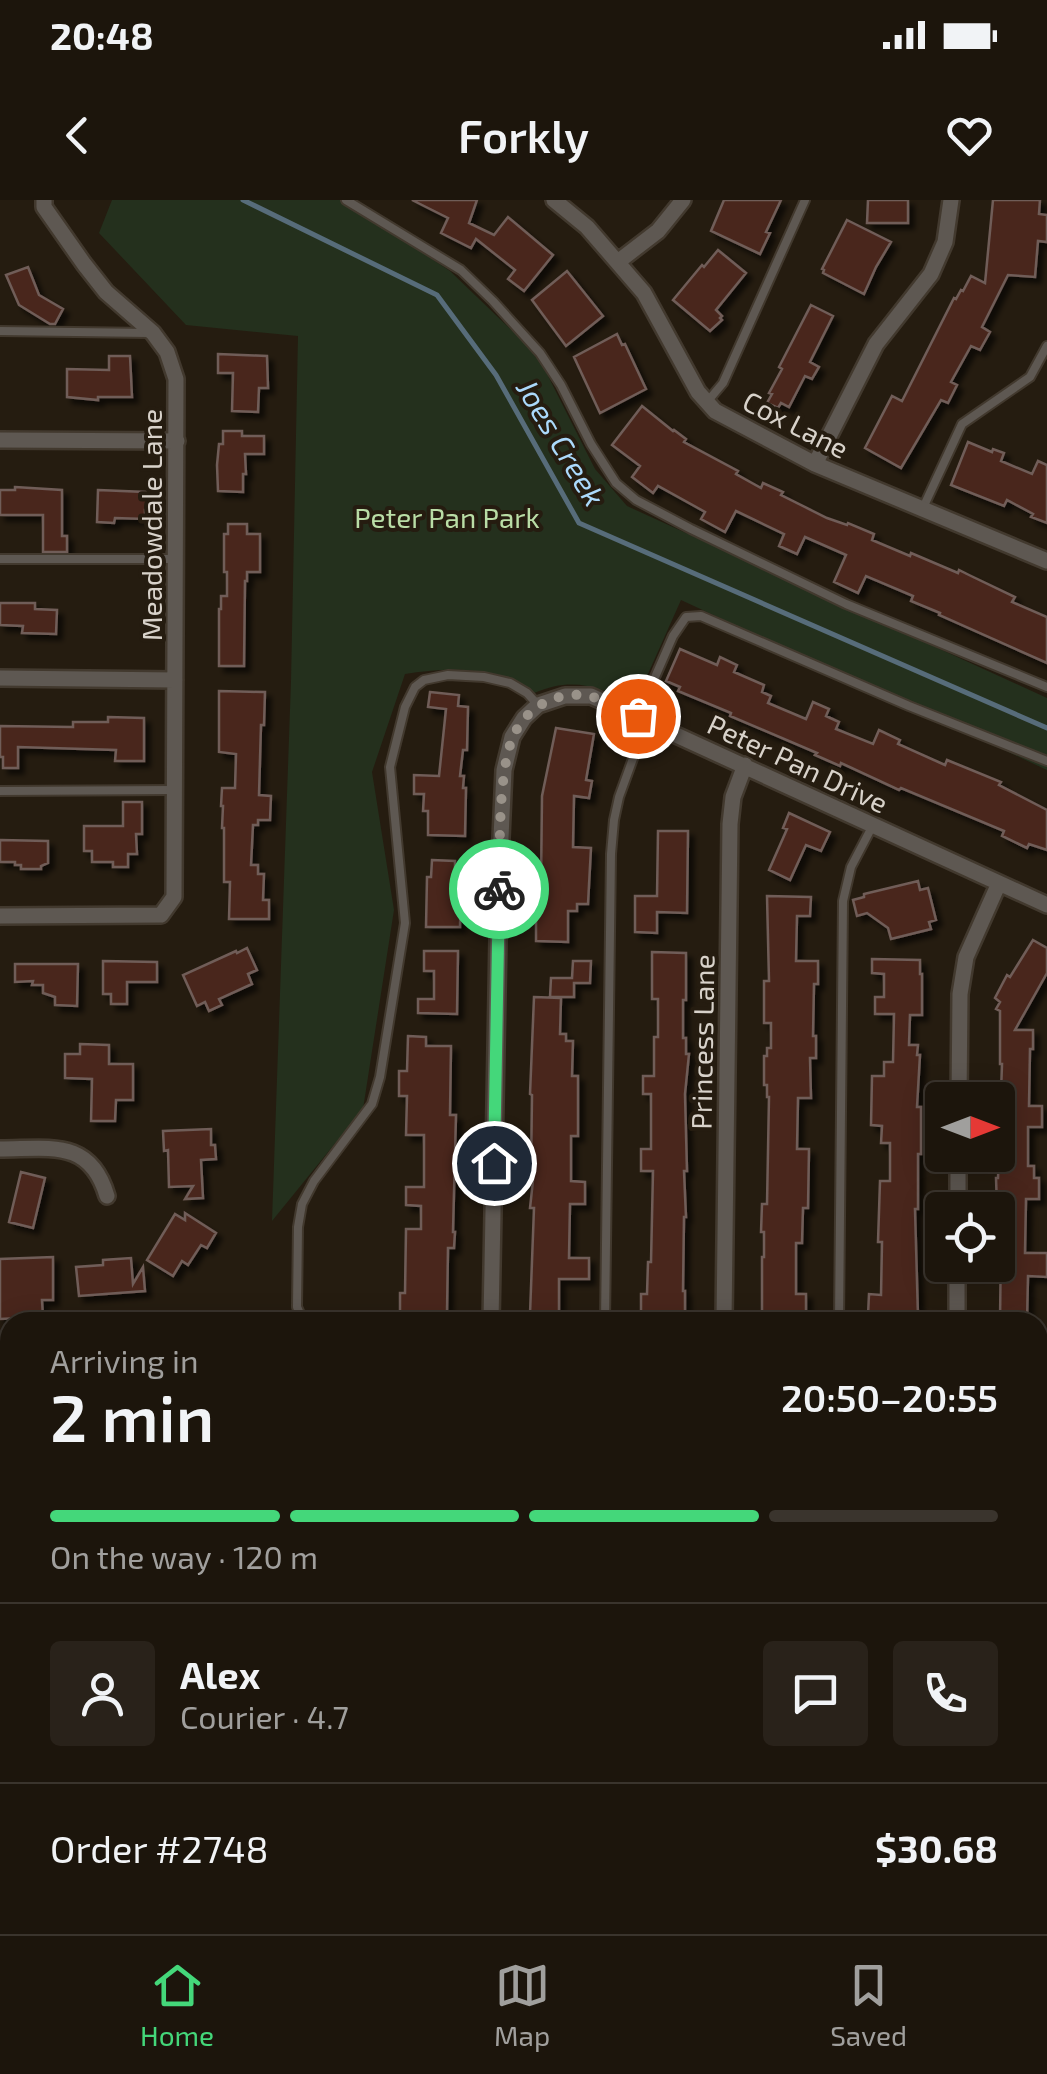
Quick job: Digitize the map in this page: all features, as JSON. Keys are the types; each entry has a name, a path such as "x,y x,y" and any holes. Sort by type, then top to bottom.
{"street":[{"name":"Meadowdale Lane","path":"0,916 161,916 174,898 176,379 167,352 153,333 106,292 44,207 44,200"},
{"name":"Cox Lane","path":"554,200 588,228 644,293 706,403 715,411 814,464 1047,561"},
{"path":"619,262 658,231 683,200"},
{"path":"814,464 876,344 931,274 945,242 950,200"},
{"path":"0,440 177,441"},
{"path":"0,678 176,680"},
{"name":"Peter Pan Drive","path":"538,705 565,696 591,696 1047,905"},
{"path":"490,1312 504,770 512,737 538,705"},
{"name":"Princess Lane","path":"724,1312 730,824 733,797 745,765"},
{"path":"959,1082 960,994 966,957 1000,883"},
{"path":"0,1148 69,1150 90,1164 102,1179 108,1196"},
{"path":"956,1312 957,1282"}],"lane":[{"path":"346,200 461,270 493,301 540,353 562,386 590,444 616,482 636,500 846,604 1047,688"},
{"path":"706,403 723,382 805,200"},
{"path":"0,331 153,333"},
{"path":"922,510 962,424 1030,377 1047,346"},
{"path":"0,558 176,560"},
{"path":"605,1312 614,820 642,718 673,636 686,617 701,616 1047,761"},
{"path":"299,1312 298,1227 302,1204 314,1180 372,1104 380,1077 405,923 390,767 405,707 414,687 424,680 448,676 484,677 510,683 538,705"},
{"path":"0,790 175,790"},
{"path":"839,1312 843,901 851,867 874,825"}],"green space":[{"name":"Peter Pan Park","path":"112,200 343,200 450,271 529,347 546,372 595,469 627,506 1047,698 1047,770 681,600 635,703 574,684 534,693 509,678 468,670 405,674 372,772 394,910 363,1109 272,1221 291,681 298,336 186,325 99,233"}],"building":[{"path":"412,200 477,200 469,223 494,235 508,217 553,255 524,291 508,279 515,270 476,239 471,248 441,233 448,218"},
{"path":"724,200 781,200 760,254 711,231"},
{"path":"868,200 908,200 908,223 867,223"},
{"path":"993,200 1040,200 1039,214 1047,215 1047,242 1038,241 1035,277 1008,275 982,327 990,332 980,350 971,346 951,382 957,385 948,403 941,400 901,468 865,448 892,396 902,401 954,298 971,276 985,283"},
{"path":"847,220 891,242 864,294 822,269"},
{"path":"718,250 746,273 716,310 722,320 710,331 673,300"},
{"path":"28,267 39,295 63,309 55,324 19,305 6,275"},
{"path":"567,271 603,316 566,346 532,300"},
{"path":"811,305 833,316 810,362 819,367 812,379 805,376 789,407 781,403 778,408 767,403 772,394 769,393"},
{"path":"617,334 646,389 600,413 574,357"},
{"path":"218,354 267,356 268,388 259,388 258,412 232,411 233,373 218,373"},
{"path":"109,356 130,356 132,397 67,397 67,369 109,370"},
{"path":"642,406 686,439 684,442 761,488 763,483 783,492 781,495 827,518 874,534 872,540 910,556 911,553 958,573 959,570 1015,597 1012,602 1047,617 1047,663 939,615 911,601 913,596 866,576 858,593 834,582 846,555 805,537 797,554 779,546 784,534 736,511 725,532 701,519 705,512 658,486 653,493 632,477 640,466 612,445"},
{"path":"223,431 264,436 264,454 245,454 243,492 218,491 217,465"},
{"path":"968,442 1004,453 1001,461 1032,474 1038,461 1047,465 1047,523 1007,500 1004,506 951,485"},
{"path":"0,490 62,490 62,536 67,536 67,552 43,552 43,515 0,515"},
{"path":"98,490 160,496 159,511 145,510 145,519 97,522"},
{"path":"228,524 247,524 247,534 260,534 260,572 247,572 245,581 244,666 219,666 219,609 221,596 227,596 224,534 228,534"},
{"path":"0,603 35,603 35,609 57,610 56,634 22,633 23,626 0,625"},
{"path":"680,649 717,665 720,657 737,665 734,672 764,685 762,692 771,696 768,703 806,719 813,702 829,709 826,716 839,722 836,729 873,744 879,730 900,740 898,744 945,765 947,760 1001,782 999,785 1047,810 1047,850 1029,844 1027,848 1002,836 1004,831 841,763 840,766 678,691 680,687 666,681"},
{"path":"219,691 265,692 259,795 271,796 270,820 258,820 258,825 253,825 251,865 258,865 258,874 264,874 263,900 269,900 269,919 229,919 230,882 224,882 221,806 222,788 235,788 236,754 219,752"},
{"path":"430,692 459,695 458,706 468,707 467,750 463,750 460,776 464,776 466,788 465,836 428,835 424,794 414,794 414,775 439,776 446,709 428,707"},
{"path":"108,717 144,718 144,761 115,761 116,750 18,747 18,768 3,768 0,726 73,727 73,722 108,722"},
{"path":"556,728 594,734 586,780 592,781 589,798 574,796 573,847 591,848 588,904 577,904 577,911 568,911 568,942 536,941 542,796"},
{"path":"123,802 142,802 142,834 136,834 137,854 128,854 128,867 92,862 92,851 84,851 84,826 123,826"},
{"path":"789,813 830,832 821,851 806,845 790,880 769,870 787,829 783,828"},
{"path":"658,831 688,831 687,913 657,912 657,933 635,932 635,896 657,896"},
{"path":"0,840 48,841 48,863 41,869 21,869 15,862 0,862"},
{"path":"432,860 455,861 455,881 461,881 460,927 426,927 427,877 431,877"},
{"path":"918,881 920,890 928,888 936,920 929,922 931,929 891,939 888,928 867,913 857,916 853,900"},
{"path":"767,896 811,897 810,916 797,916 796,961 818,961 818,984 814,984 816,1058 810,1058 811,1098 798,1098 797,1149 809,1149 808,1208 803,1208 802,1243 796,1243 796,1294 806,1294 806,1312 762,1312 761,1232 762,1204 767,1204 769,1097 764,1085 764,1056 767,1048 771,1048 771,1023 764,1023 764,981 769,981"},
{"path":"1033,940 1047,948 1047,973 1015,1030 1033,1030 1029,1106 1042,1106 1042,1127 1028,1127 1028,1166 1034,1166 1034,1178 1039,1178 1039,1199 1026,1199 1025,1253 1047,1253 1047,1277 1028,1276 1027,1312 1000,1312 1000,1282 1015,1282 1015,1192 996,1192 996,1178 998,1172 1015,1172 1015,1082 1001,1082 1000,1011 996,1009 1000,1002 995,998 1007,975 1010,977"},
{"path":"247,948 257,970 248,974 252,984 219,999 222,1005 209,1011 205,1002 197,1006 183,975"},
{"path":"424,951 458,951 457,1014 418,1013 418,999 434,999 434,971 424,971"},
{"path":"652,952 686,953 683,1038 689,1054 685,1094 685,1312 641,1312 641,1294 647,1294 651,1262 653,1171 641,1171 641,1149 651,1149 651,1094 643,1094 643,1076 654,1076 654,1037 658,1037 658,999 652,999"},
{"path":"872,959 920,960 922,1015 910,1015 909,1045 918,1045 920,1055 917,1107 921,1107 921,1154 915,1209 918,1312 868,1312 869,1294 881,1295 880,1181 890,1181 890,1143 881,1143 882,1126 871,1125 872,1076 884,1076 884,1062 893,1062 894,1014 875,1014 875,997 884,997 884,974 872,973"},
{"path":"103,961 157,962 157,982 127,982 127,1004 111,1004 111,994 103,994"},
{"path":"573,961 591,961 590,983 574,983 574,997 550,997 551,978 572,978"},
{"path":"15,964 78,964 77,1006 55,1005 55,997 43,993 43,985 32,985 33,981 15,982"},
{"path":"534,997 561,998 560,1034 566,1034 566,1041 573,1041 572,1076 578,1076 578,1136 571,1136 571,1181 585,1182 585,1204 570,1204 569,1258 589,1258 589,1279 559,1279 559,1312 530,1312 534,1171 530,1094"},
{"path":"408,1036 426,1037 426,1046 451,1046 450,1115 456,1115 455,1232 454,1248 448,1248 447,1312 400,1312 400,1293 405,1293 406,1229 421,1229 421,1206 406,1205 406,1187 424,1187 424,1135 406,1135 407,1096 399,1096 399,1071 407,1071"},
{"path":"80,1044 109,1045 109,1064 133,1064 133,1100 116,1100 115,1121 91,1121 92,1079 65,1078 65,1054 80,1054"},
{"path":"211,1129 216,1159 201,1160 203,1198 185,1199 193,1186 169,1187 163,1131"},
{"path":"21,1172 45,1178 33,1228 9,1222"},
{"path":"185,1213 216,1233 207,1248 201,1245 188,1265 182,1261 173,1276 147,1260 175,1214 185,1220"},
{"path":"53,1257 53,1300 42,1300 43,1312 0,1312 0,1259"},
{"path":"131,1258 133,1284 143,1267 145,1291 79,1296 76,1267"}],"waterway":[{"name":"Joes Creek","path":"243,200 437,295 496,375 579,523 1047,728"}],"way so far":[{"path":"499,889 504,770 512,737 524,718 550,700 581,695 638,716"}],"route":[{"path":"494,1163 499,889"}]}
